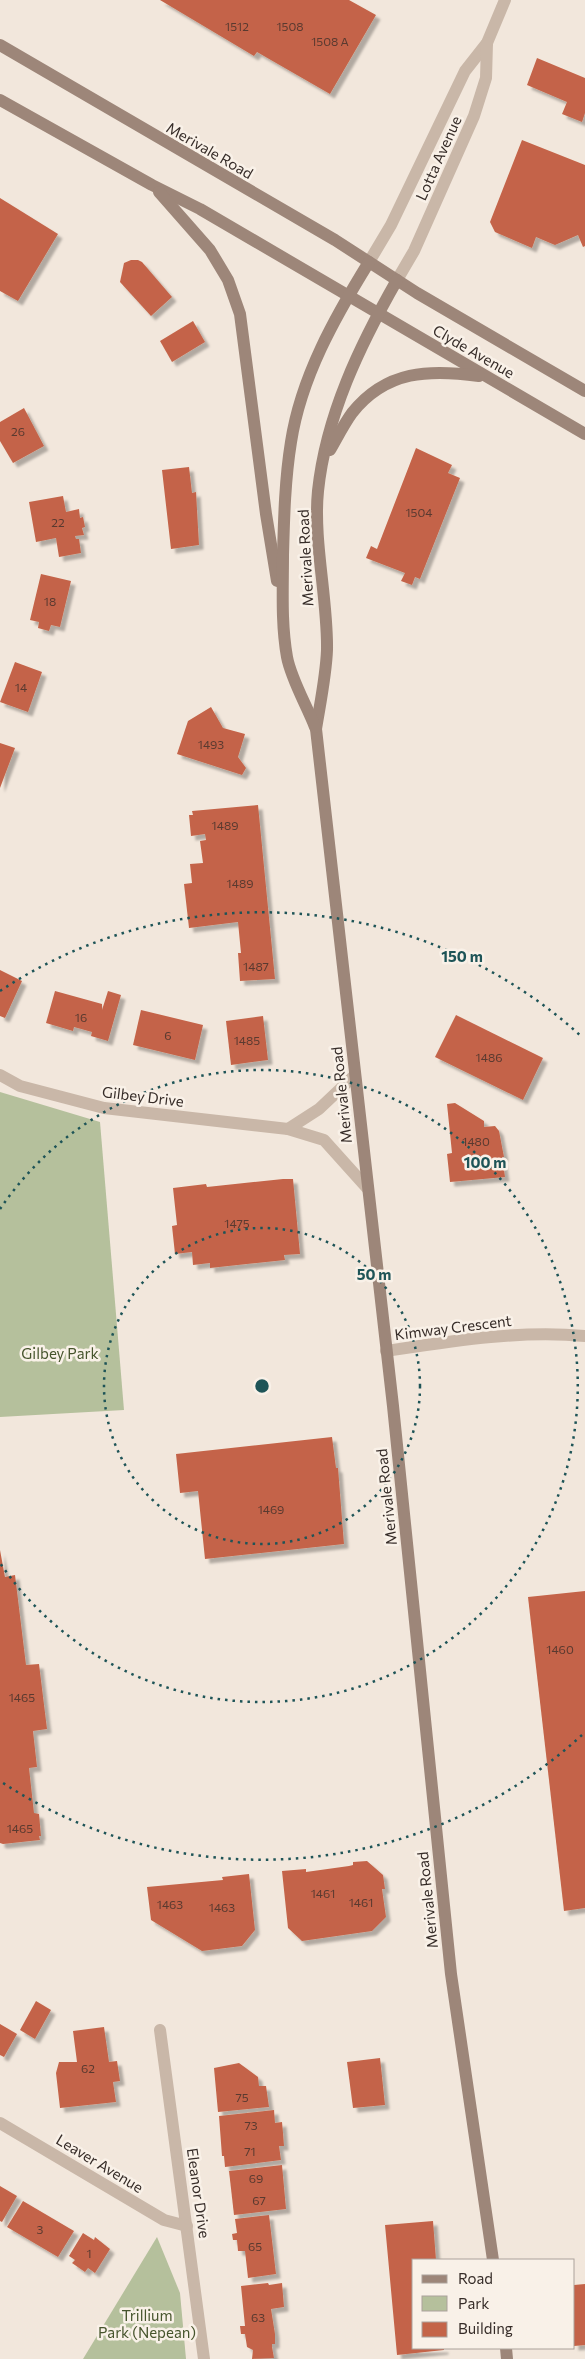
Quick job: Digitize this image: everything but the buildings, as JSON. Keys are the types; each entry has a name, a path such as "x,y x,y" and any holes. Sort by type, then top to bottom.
{"main road":[{"name":"Merivale Road","path":"0,45 369,262 334,320 312,370 291,440 285,495 282,612 287,658 316,729"},
{"path":"0,100 152,185 200,209 348,296"},
{"path":"152,185 210,250 228,280 240,314 266,514 282,612"},
{"name":"Clyde Avenue","path":"369,262 585,391"},
{"name":"Merivale Road","path":"397,280 378,314 340,401 324,460 318,492 327,651 316,729 386,1351 451,1974 493,2259"},
{"name":"Clyde Avenue","path":"348,296 585,434"},
{"path":"324,460 351,415 362,402 388,385 420,372 445,371 485,376"}],"street":[{"name":"Lotta Avenue","path":"369,262 391,225 465,71 487,43 505,0"},
{"name":"Lotta Avenue","path":"397,280 414,251 474,116 486,78 487,43"},
{"name":"Gilbey Drive","path":"0,1075 20,1086 104,1108 288,1129 324,1140 368,1189"},
{"path":"288,1129 309,1117 355,1075"},
{"name":"Kimway Crescent","path":"386,1351 488,1336 554,1333 585,1336"},
{"name":"Eleanor Drive","path":"160,2030 204,2359"},
{"name":"Leaver Avenue","path":"0,2122 164,2220 187,2226"}],"green space":[{"name":"Gilbey Park","path":"0,1092 100,1122 124,1410 0,1417"},
{"name":"Trillium Park (Nepean)","path":"157,2237 180,2293 186,2359 83,2359"}]}
